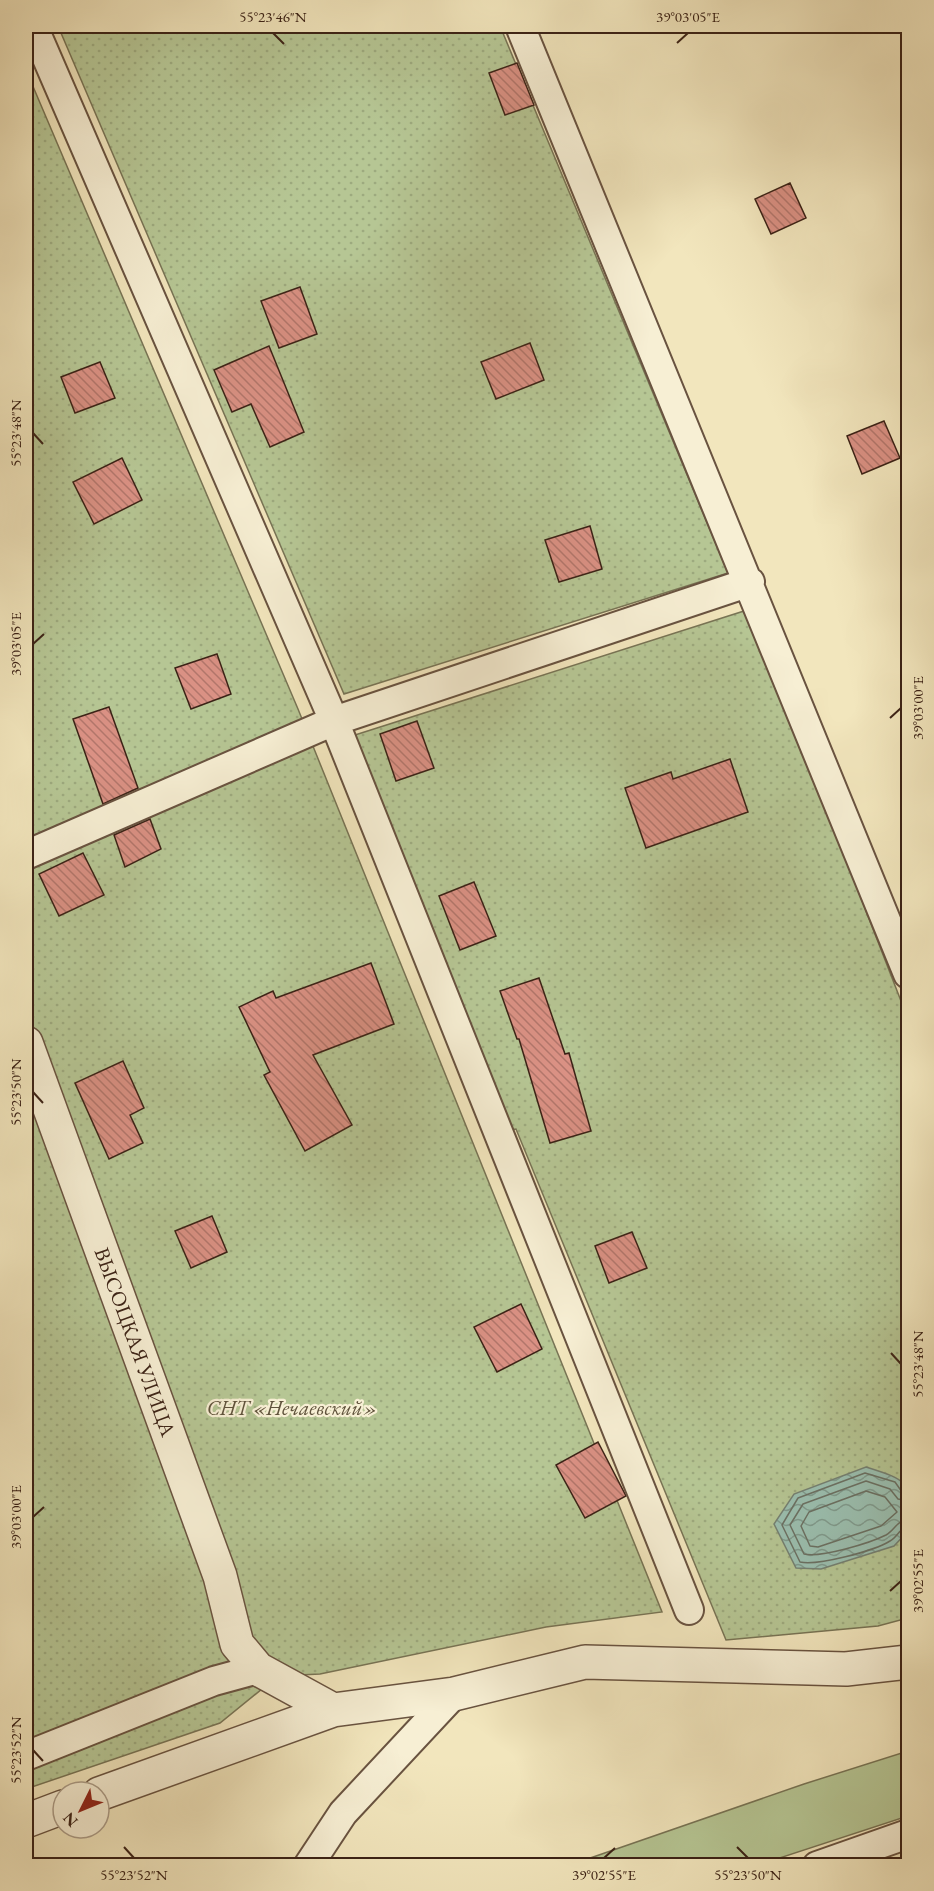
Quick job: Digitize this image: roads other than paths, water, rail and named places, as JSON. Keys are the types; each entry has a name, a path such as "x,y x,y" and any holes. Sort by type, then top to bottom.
{"street":[{"name":"ВЫСОЦКАЯ УЛИЦА","path":"26,1043 32,1079 220,1576 237,1644 258,1670"},
{"path":"111,1790 333,1710 454,1694 585,1662 846,1669 909,1662"},
{"path":"258,1670 333,1710"},
{"path":"26,1821 51,1812"}],"lane":[{"path":"33,26 334,721 688,1610"},
{"path":"520,26 750,582 909,975"},
{"path":"26,855 334,721 750,582"},
{"path":"26,1756 214,1681 258,1670"},
{"path":"308,1866 343,1813 454,1694"},
{"path":"817,1866 909,1834"}],"water":[{"path":"866,1467 893,1476 905,1486 909,1502 908,1531 894,1546 821,1569 796,1568 774,1524 794,1494"}],"park label":[{"name":"СНТ «Нечаевский»","path":"292,1408"}]}
